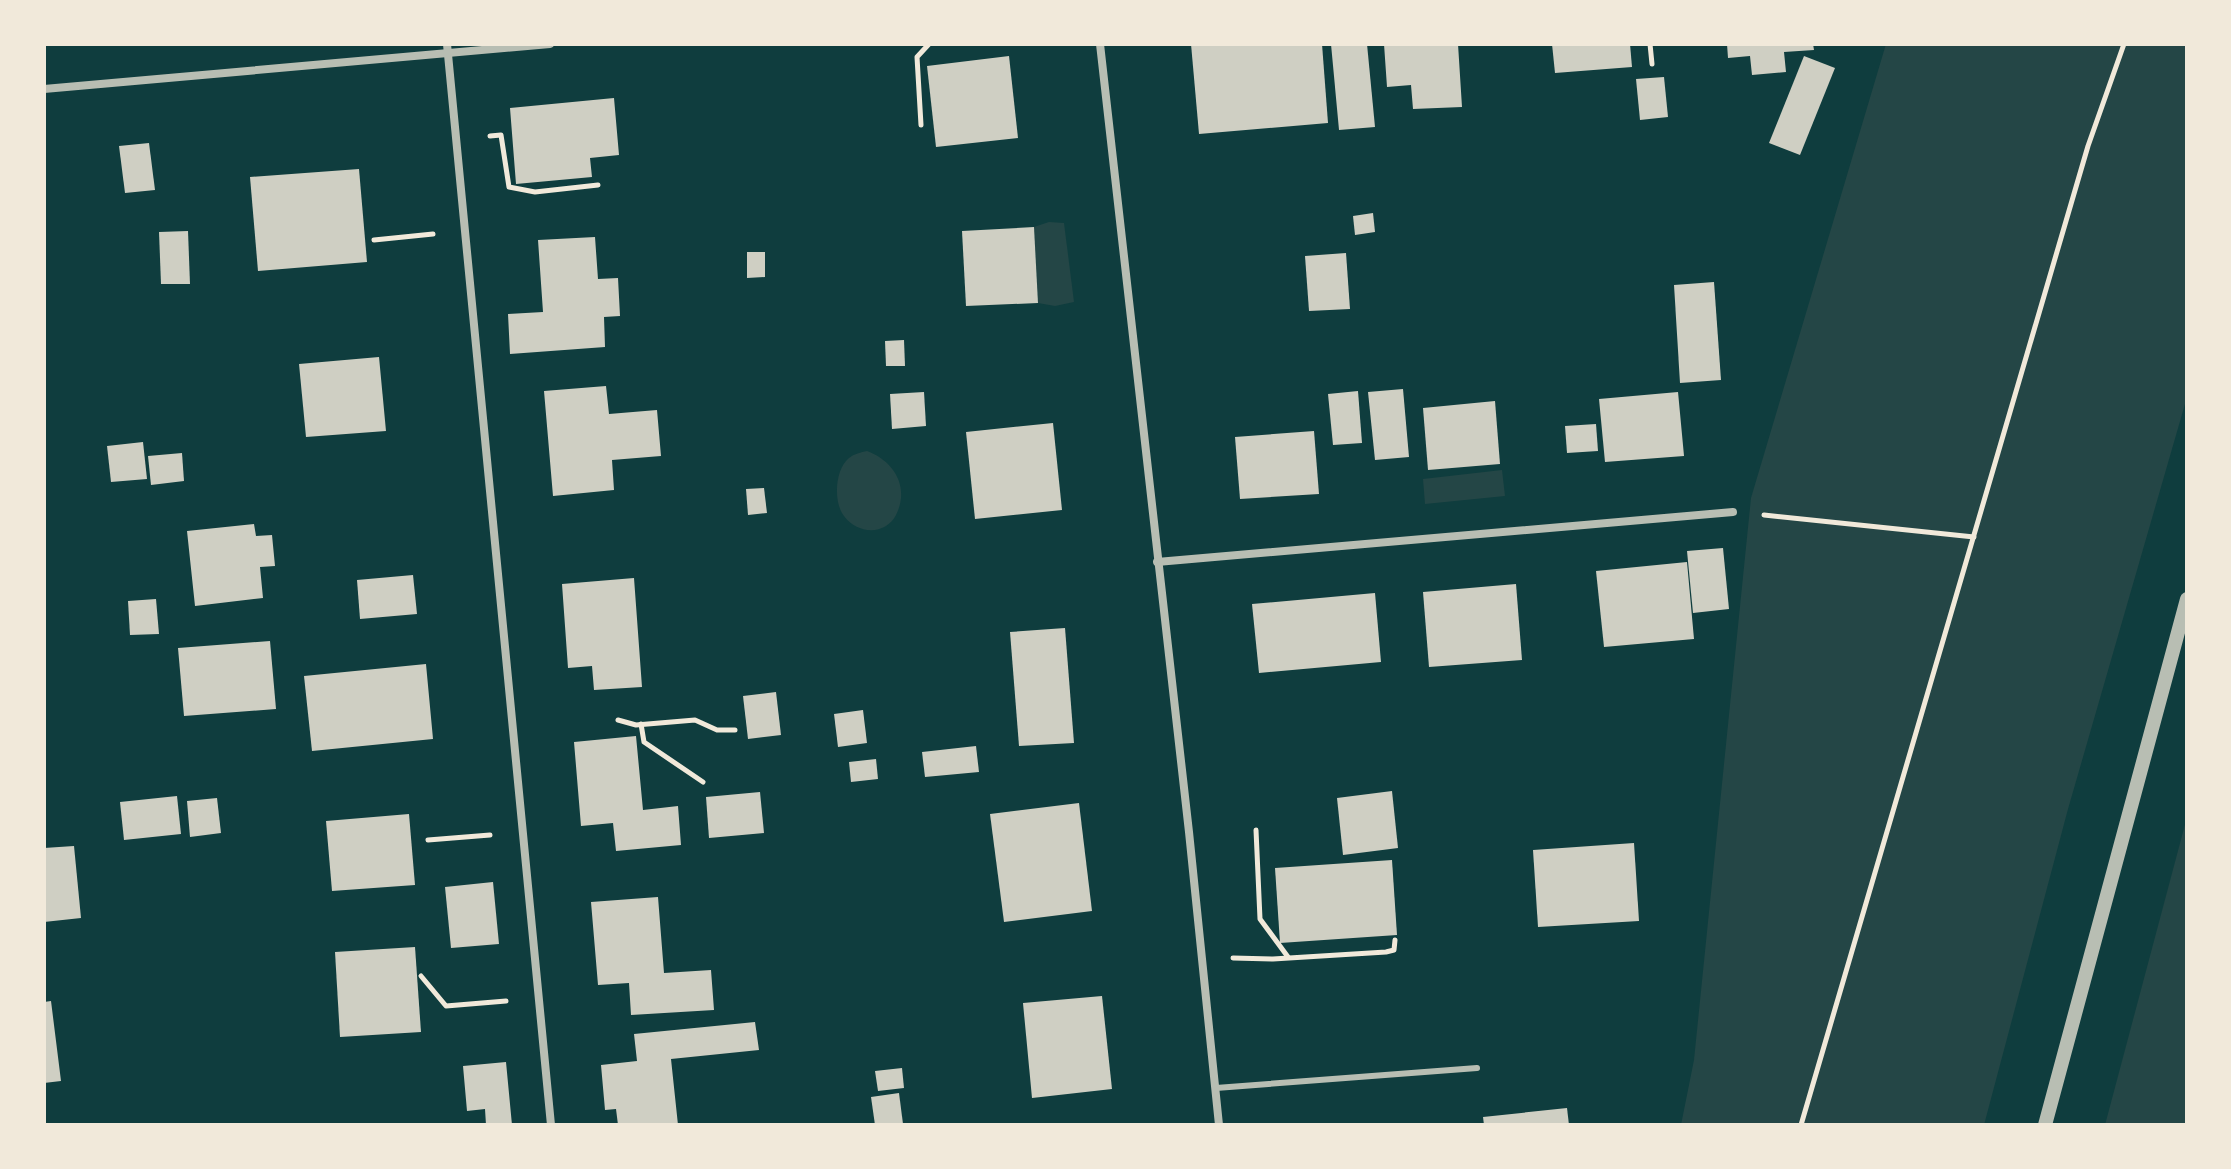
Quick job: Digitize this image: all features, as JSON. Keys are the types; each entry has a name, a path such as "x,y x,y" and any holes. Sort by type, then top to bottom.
{"street":[{"path":"447,44 551,1125"},
{"path":"44,89 550,44"},
{"path":"1100,44 1219,1125"},
{"path":"1157,562 1733,512"},
{"path":"2045,1125 2187,599"}],"lane":[{"path":"1216,1088 1477,1068"}],"path":[{"path":"921,125 917,57 929,44"},
{"path":"1650,44 1652,64"},
{"path":"1801,1125 2088,146 2124,44"},
{"path":"457,138 501,135 509,187 535,192 598,185"},
{"path":"374,240 465,231"},
{"path":"1733,512 1974,537"},
{"path":"618,720 641,724 695,720 717,730 735,730"},
{"path":"641,724 644,742 703,782"},
{"path":"1256,830 1260,919 1288,958"},
{"path":"428,840 522,832"},
{"path":"1203,962 1249,957 1288,958 1386,952 1394,950 1395,940"},
{"path":"421,976 446,1006 538,998"}],"shaded area":[{"path":"1886,44 2187,44 2187,397 2068,809 1984,1125 1681,1125 1694,1060 1751,498"},
{"path":"1049,222 1064,223 1074,302 1055,306 1038,303 1034,227"},
{"path":"867,451 892,468 901,495 900,505 891,522 885,527 871,530 856,526 844,516 837,494 838,477 844,463 853,455"},
{"path":"1502,470 1505,496 1425,504 1423,479"},
{"path":"2187,817 2187,1125 2105,1125"}],"building":[{"path":"1191,44 1322,44 1328,123 1199,134"},
{"path":"1331,44 1367,44 1375,127 1339,130"},
{"path":"1384,44 1458,44 1462,107 1413,109 1411,85 1387,87"},
{"path":"1552,44 1630,44 1632,67 1555,73"},
{"path":"1727,44 1813,44 1814,50 1784,52 1786,72 1752,75 1750,56 1728,58"},
{"path":"1009,56 1018,138 936,147 927,66"},
{"path":"1804,56 1835,68 1800,155 1769,143"},
{"path":"1664,77 1668,117 1640,120 1636,79"},
{"path":"614,98 619,155 590,158 592,177 516,184 510,108"},
{"path":"149,143 155,190 125,193 119,146"},
{"path":"359,169 367,262 258,271 250,177"},
{"path":"1373,213 1375,232 1355,235 1353,216"},
{"path":"1034,227 1038,303 966,306 962,231"},
{"path":"188,231 190,284 161,284 159,232"},
{"path":"595,237 598,279 618,278 620,316 604,317 605,347 510,354 508,314 543,312 538,240"},
{"path":"747,252 765,252 765,277 747,278"},
{"path":"1346,253 1350,309 1309,311 1305,256"},
{"path":"1714,282 1721,380 1680,383 1674,285"},
{"path":"904,340 905,366 886,366 885,341"},
{"path":"379,357 386,431 306,437 299,364"},
{"path":"606,386 609,414 657,410 661,456 612,460 614,490 553,496 544,391"},
{"path":"1403,389 1409,457 1375,460 1368,392"},
{"path":"1358,391 1362,443 1333,445 1328,394"},
{"path":"924,392 926,426 892,429 890,394"},
{"path":"1678,392 1684,456 1605,462 1599,399"},
{"path":"1495,401 1500,464 1428,470 1423,408"},
{"path":"1053,423 1062,510 975,519 966,432"},
{"path":"1596,424 1598,451 1567,453 1565,426"},
{"path":"1314,431 1319,494 1240,499 1235,437"},
{"path":"143,442 147,479 111,482 107,446"},
{"path":"182,453 184,481 151,485 148,456"},
{"path":"764,488 767,513 748,515 746,489"},
{"path":"254,524 256,536 272,535 275,566 260,567 263,598 195,606 187,531"},
{"path":"1723,548 1729,609 1693,613 1687,551"},
{"path":"1687,562 1694,639 1604,647 1596,571"},
{"path":"413,575 417,614 360,619 357,580"},
{"path":"634,578 642,687 594,690 592,666 568,668 562,584"},
{"path":"1516,584 1522,660 1429,667 1423,592"},
{"path":"1375,593 1381,662 1259,673 1252,604"},
{"path":"156,599 159,634 130,635 128,601"},
{"path":"1065,628 1074,743 1019,746 1010,632"},
{"path":"270,641 276,709 184,716 178,648"},
{"path":"426,664 433,739 312,751 304,676"},
{"path":"776,692 781,735 748,739 743,696"},
{"path":"863,710 867,743 838,747 834,714"},
{"path":"636,736 643,810 678,806 681,845 616,851 613,823 581,826 574,742"},
{"path":"976,746 979,772 925,777 922,752"},
{"path":"876,759 878,779 851,782 849,762"},
{"path":"1392,791 1398,848 1343,855 1337,798"},
{"path":"760,792 764,833 709,838 706,797"},
{"path":"177,796 181,834 124,840 120,802"},
{"path":"217,798 221,833 190,837 187,801"},
{"path":"1079,803 1092,911 1004,922 990,814"},
{"path":"409,814 415,885 332,891 326,821"},
{"path":"1634,843 1639,921 1538,927 1533,850"},
{"path":"74,846 81,918 44,922 44,848"},
{"path":"1392,860 1397,935 1280,943 1275,868"},
{"path":"493,882 499,944 451,948 445,887"},
{"path":"658,897 664,973 711,970 714,1010 631,1015 629,983 598,985 591,902"},
{"path":"415,947 421,1032 340,1037 335,952"},
{"path":"1102,996 1112,1089 1032,1098 1023,1003"},
{"path":"51,1001 61,1081 44,1083 44,1002"},
{"path":"755,1022 759,1050 671,1059 678,1125 618,1125 616,1109 605,1110 601,1065 637,1061 634,1034"},
{"path":"506,1062 512,1125 486,1125 485,1109 467,1111 463,1066"},
{"path":"902,1068 904,1088 878,1091 875,1071"},
{"path":"899,1093 903,1124 875,1125 871,1097"},
{"path":"1567,1108 1569,1125 1484,1125 1483,1117"}]}
